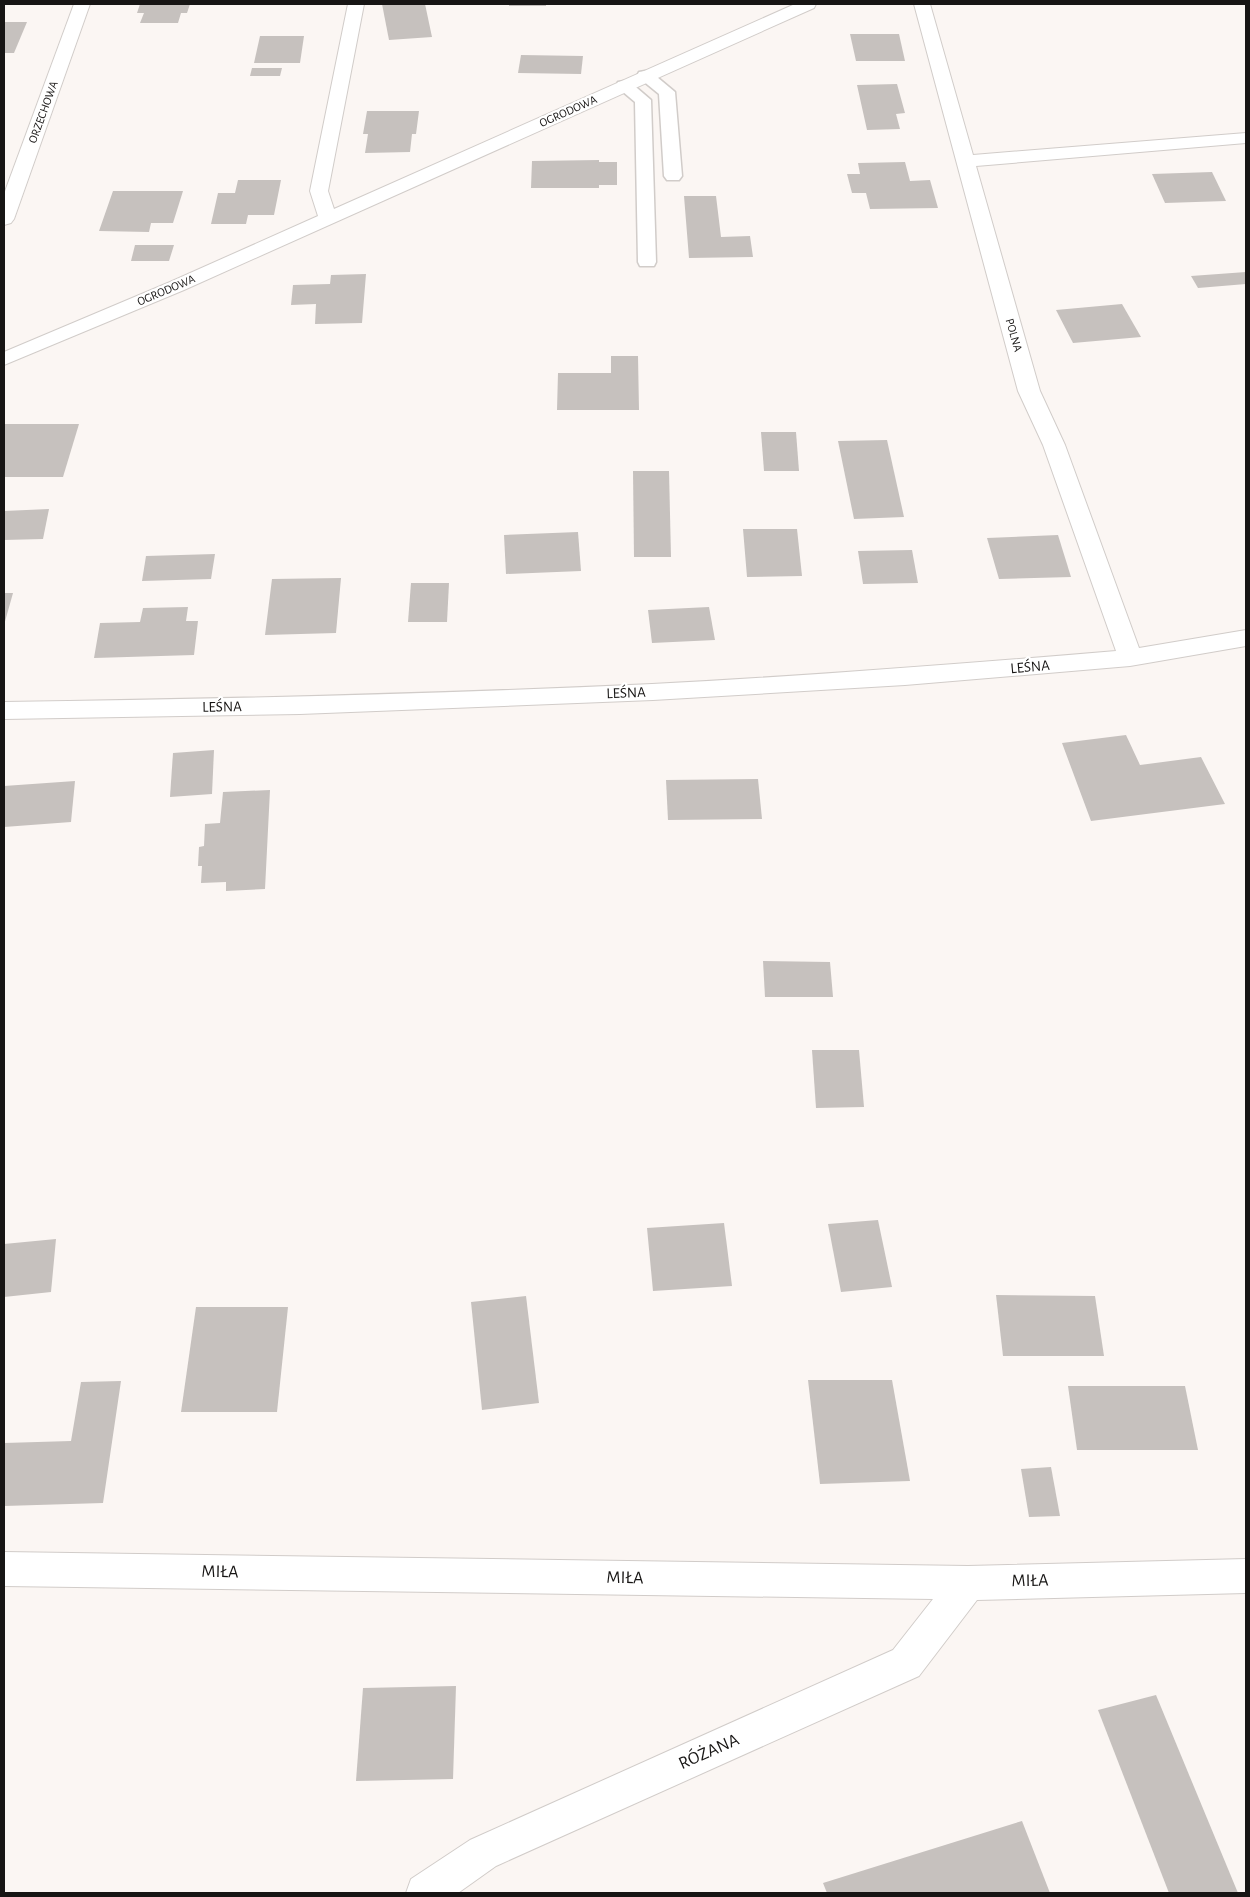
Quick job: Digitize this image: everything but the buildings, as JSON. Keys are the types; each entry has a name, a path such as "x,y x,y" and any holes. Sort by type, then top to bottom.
{"street":[{"name":"ORZECHOWA","path":"4,219 82,4"},
{"path":"328,218 319,191 356,4"},
{"name":"OGRODOWA","path":"4,359 177,286 808,4"},
{"name":"POLNA","path":"922,4 1029,391 1054,445 1130,658"},
{"path":"964,161 1246,138"},
{"name":"LEŚNA","path":"4,711 300,706 653,692 905,677 1130,658 1246,638"},
{"name":"MIŁA","path":"4,1569 968,1583 1246,1576"},
{"name":"RÓŻANA","path":"425,1893 484,1853 906,1663 968,1583"}],"lane":[{"path":"645,76 667,92 673,176"},
{"path":"624,86 643,100 647,262"}]}
